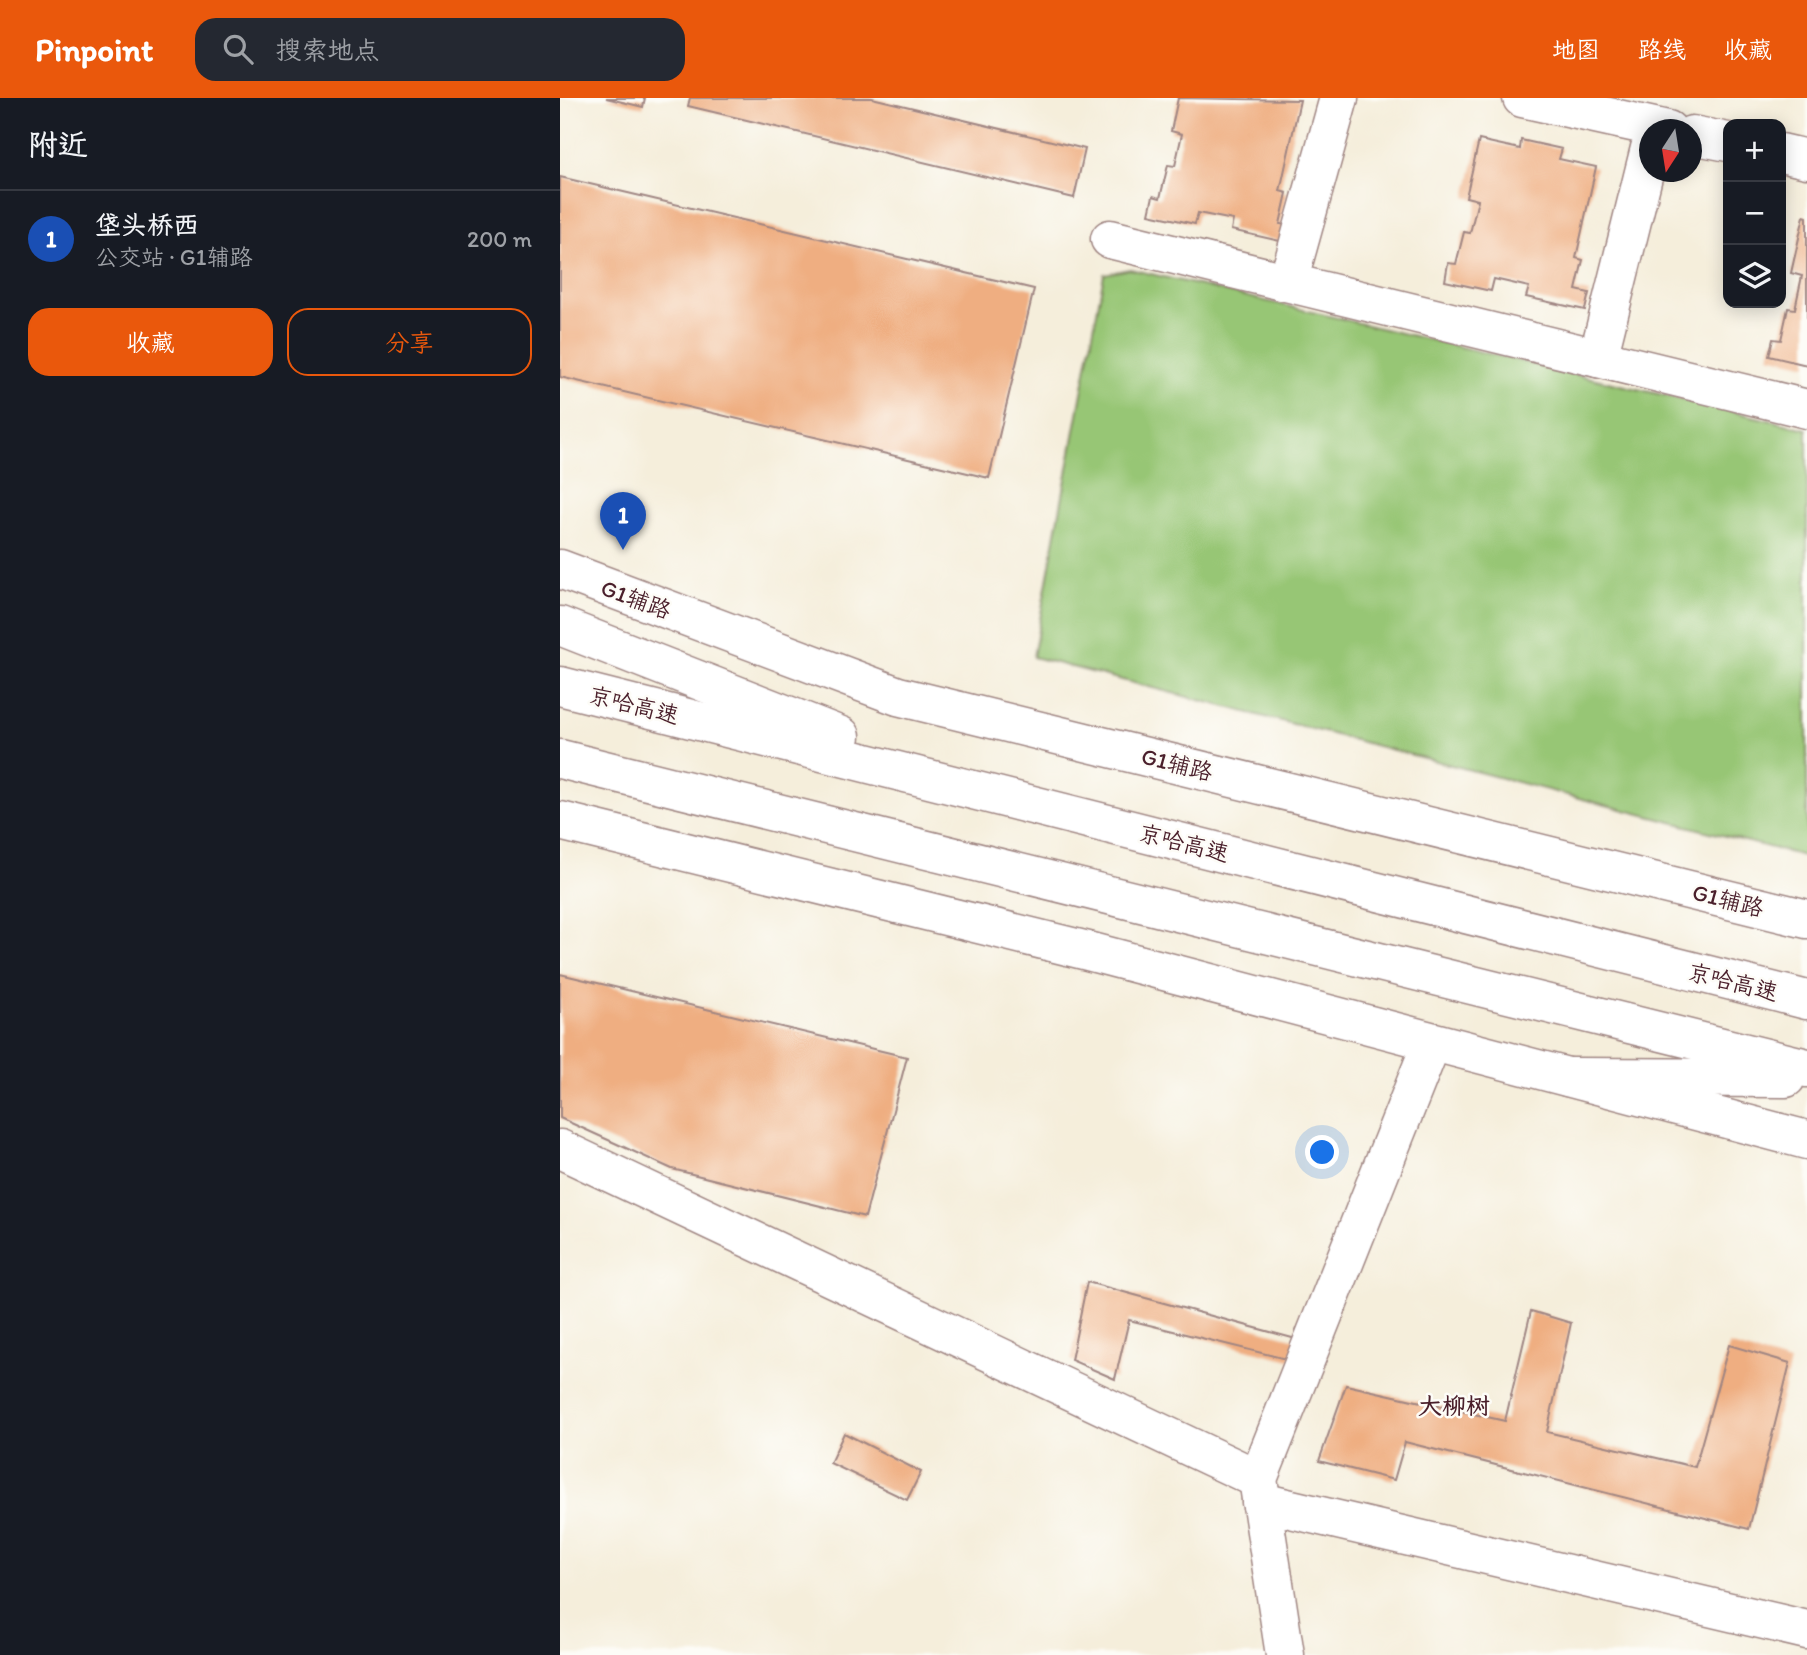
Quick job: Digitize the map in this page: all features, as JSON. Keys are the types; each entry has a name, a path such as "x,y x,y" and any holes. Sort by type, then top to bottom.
{"main road":[{"path":"1288,282 1339,98"},
{"path":"1522,98 1606,107 1639,124"},
{"path":"1702,137 1723,141"},
{"path":"1786,154 1807,159"},
{"path":"1598,358 1644,182"},
{"path":"1110,239 1807,409"},
{"name":"G1辅路","path":"560,569 898,696 1807,919"},
{"path":"560,626 993,795"},
{"name":"京哈高速","path":"560,686 1807,1000"},
{"path":"560,759 1807,1068"},
{"path":"560,821 1088,951 1807,1140"},
{"path":"1285,1655 1260,1491 1432,1042"},
{"path":"1568,1077 1807,1078"},
{"path":"560,1149 1260,1491 1794,1637"}],"green space":[{"path":"1130,269 1807,429 1807,857 1033,657 1104,274"}],"building":[{"path":"606,98 645,98 643,107"},
{"path":"690,98 872,98 1085,149 1074,198 688,106"},
{"path":"1178,98 1300,100 1280,191 1287,193 1280,224 1293,226 1289,243 1231,230 1233,220 1198,213 1195,224 1149,214 1153,196 1160,198 1168,165 1175,166 1182,134 1171,131"},
{"path":"1479,140 1520,149 1521,140 1562,149 1559,159 1596,167 1576,258 1583,260 1576,290 1589,293 1585,310 1526,297 1529,287 1494,279 1491,291 1445,281 1448,263 1456,264 1464,232 1470,233 1478,200 1466,197"},
{"path":"560,177 1034,289 989,478 560,377"},
{"path":"1804,216 1807,217 1807,365 1769,356 1773,339 1781,340 1788,308 1795,309 1802,276 1791,273"},
{"path":"560,974 907,1057 865,1217 672,1169 560,1118"},
{"path":"1087,1282 1296,1339 1290,1360 1129,1320 1115,1379 1071,1360"},
{"path":"1531,1311 1571,1323 1547,1432 1695,1467 1729,1345 1790,1363 1749,1529 1405,1442 1394,1480 1319,1461 1346,1385 1505,1421"},
{"path":"844,1433 921,1472 907,1500 830,1463"}],"place":[{"name":"垡头桥西","path":"623,550"}],"district":[{"name":"大柳树","path":"1454,1406"}]}
